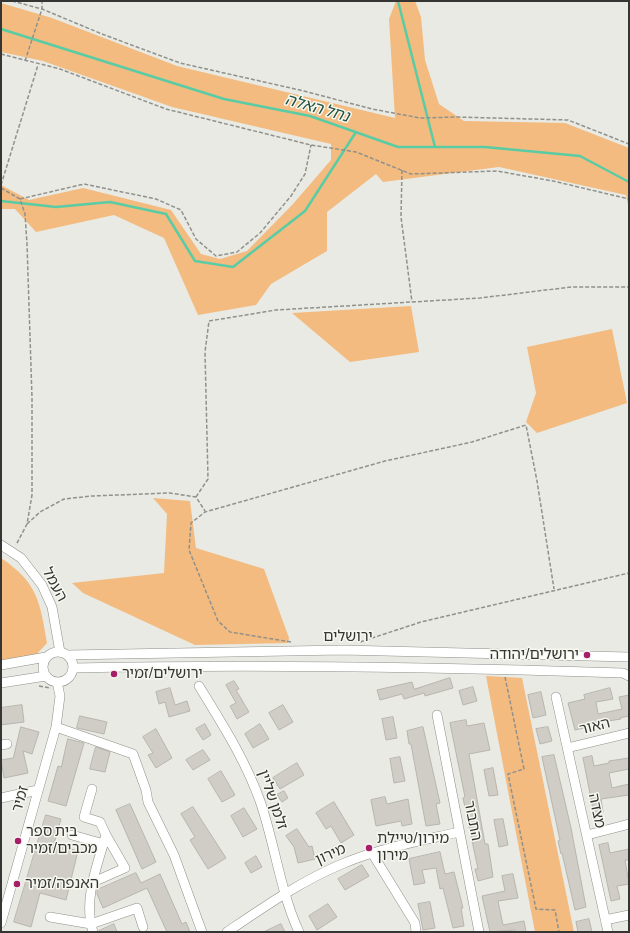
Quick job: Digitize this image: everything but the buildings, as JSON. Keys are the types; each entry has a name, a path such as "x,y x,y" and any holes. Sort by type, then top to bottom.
{"street":[{"name":"העמל","path":"1,545 20,558 42,585 52,607 64,653"},
{"name":"ירושלים","path":"64,653 343,650 629,657"},
{"path":"1,683 46,676 57,682 66,680 72,673 73,663 64,653 50,654 46,658 43,667 46,676"},
{"path":"1,665 46,658"},
{"name":"ירושלים","path":"73,668 305,665 504,669 623,674 629,676"},
{"name":"זמיר","path":"1,923 56,727 60,696 57,682"},
{"name":"זלמן שליין","path":"199,686 240,753 260,802 286,893 299,932"},
{"name":"מצדה","path":"556,697 608,932"},
{"name":"התבור","path":"437,715 479,932"},
{"path":"56,727 133,754 146,790 148,802 174,855 202,932"},
{"name":"האור","path":"567,748 629,733"},
{"path":"91,883 125,868 105,839 100,822 84,817 92,789"},
{"path":"1,798 38,790"},
{"path":"586,835 629,824"},
{"name":"מירון","path":"227,932 286,893 320,874 372,853 460,832"},
{"path":"72,835 105,839"},
{"path":"92,928 91,883 105,839"},
{"path":"372,853 415,923 416,932"},
{"path":"50,917 92,928 137,908 143,927"},
{"path":"605,920 629,915"}],"path":[{"path":"12,1 42,9 102,34 180,63 304,91 372,109 420,118 457,117 568,120 629,144"},
{"path":"25,61 42,9 42,1"},
{"path":"1,54 60,69 166,109 311,145 356,152 411,174 497,171 553,181 629,199"},
{"path":"1,185 38,64"},
{"path":"20,199 84,184 156,199 181,210 196,239 216,256 237,252 260,233 292,196 305,174 311,145"},
{"path":"402,170 401,217 412,302"},
{"path":"1,188 20,199 25,214 32,398 32,495 27,524 12,552"},
{"path":"196,497 208,479 205,352 209,321 276,310 480,298 571,287 629,287"},
{"path":"298,643 230,632 218,621 189,550 191,523 205,512 385,461 472,442 526,425 537,481 554,589"},
{"path":"27,524 40,512 64,499 92,496 170,493 196,497"},
{"path":"196,497 205,512"},
{"path":"355,644 421,622 554,589 629,573"},
{"path":"504,669 524,770 508,774 534,901 536,909 555,910 559,932"}],"shaded area":[{"path":"396,1 415,1 421,17 425,60 439,104 464,121 565,123 629,148 629,210 626,195 499,167 383,182 376,174 327,212 327,251 271,284 256,305 198,315 164,238 114,215 36,232 15,209 1,209 1,185 29,200 83,188 171,210 201,254 220,259 247,251 293,204 331,160 331,144 172,107 43,61 1,52 1,3 52,18 177,66 395,118 389,19"},
{"path":"411,306 419,352 350,362 292,313"},
{"path":"612,329 627,403 537,433 526,422 536,393 527,347"},
{"path":"153,498 190,501 196,548 264,569 289,638 288,643 195,645 83,593 72,583 164,573 167,514"},
{"path":"1,558 23,576 35,594 39,605 47,643 35,656 1,661"},
{"path":"486,676 522,678 574,932 535,932"}],"waterway":[{"path":"398,1 435,147"},
{"name":"נחל האלה","path":"1,29 224,99 310,116 398,147 485,147 580,156 629,182"},
{"path":"1,201 56,207 110,202 166,214 195,261 233,267 305,211 356,132"}],"place":[{"name":"ירושלים/יהודה","path":"587,655"},
{"name":"ירושלים/זמיר","path":"114,674"},
{"name":"בית ספר מכבים/זמיר","path":"18,841"},
{"name":"מירון/טיילת מירון","path":"369,848"},
{"name":"האנפה/זמיר","path":"17,884"}]}
